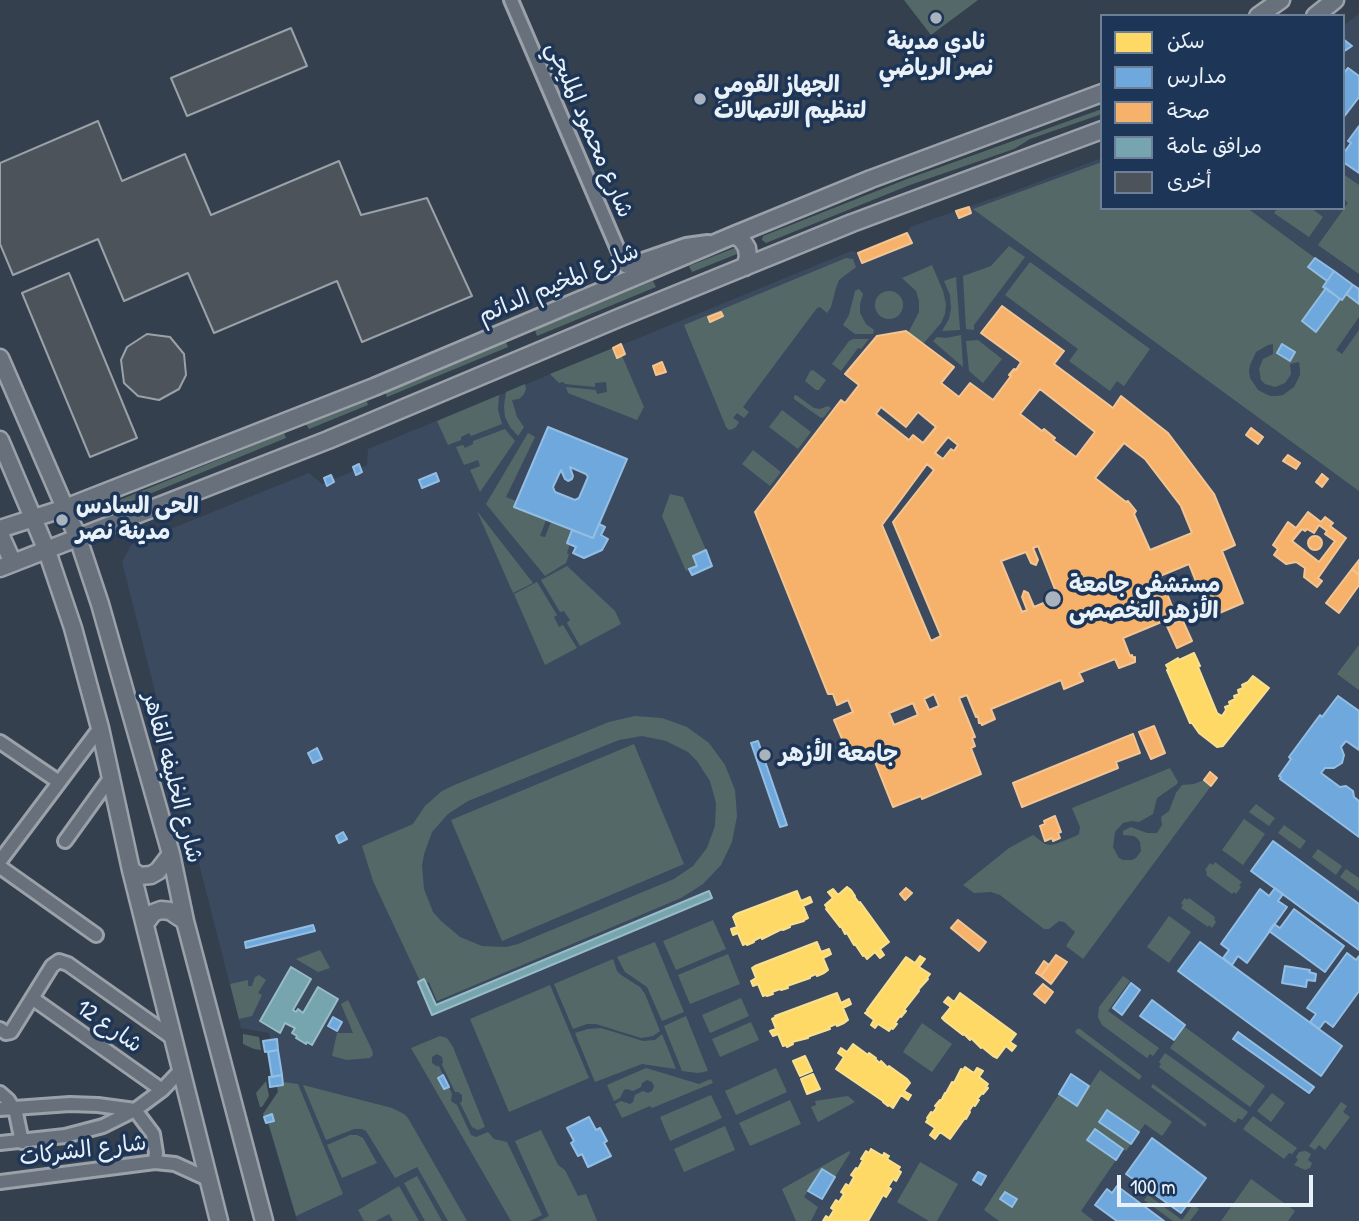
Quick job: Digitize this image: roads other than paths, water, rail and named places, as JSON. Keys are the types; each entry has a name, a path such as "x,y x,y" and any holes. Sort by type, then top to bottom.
{"main road":[{"path":"1261,14 1281,0"},
{"path":"1318,14 1335,0"},
{"name":"شارع المخيم الدائم","path":"0,531 374,387 871,179 1100,94"},
{"path":"0,531 6,566 386,416 609,321 852,223 1100,131"},
{"path":"734,235 742,240 747,248 745,267"},
{"name":"شارع الخليفه القاهر","path":"0,358 78,538 100,604 171,854 185,921 264,1221"},
{"path":"374,387 386,416"},
{"path":"0,440 47,551 73,628 100,728 131,870 219,1221"},
{"path":"131,870 139,876 151,875 158,871 171,854"},
{"path":"145,924 153,913 161,910 170,911 185,921"}],"street":[{"name":"شارع محمود المليجي","path":"511,0 625,267 686,244 716,243"},
{"path":"0,861 5,843 59,782 100,728"},
{"path":"0,742 59,782"},
{"path":"65,841 111,777"},
{"path":"0,867 96,935"},
{"path":"0,1029 11,1032 52,966 64,961 174,1039"},
{"name":"شارع 12","path":"32,998 162,1090"},
{"name":"شارع الشركات","path":"0,1143 65,1136 120,1119 162,1090 182,1069"},
{"path":"0,1093 8,1100 7,1109"},
{"path":"7,1109 84,1104 135,1110 153,1134 155,1162"},
{"path":"7,1109 16,1113 22,1142"},
{"name":"شارع الشركات","path":"0,1182 155,1162 175,1164 210,1180"}],"place":[{"name":"نادي مدينة نصر الرياضي","path":"936,18"},
{"name":"الجهاز القومي لتنظيم الاتصالات","path":"700,99"},
{"name":"الحى السادس مدينة نصر","path":"62,520"},
{"name":"مستشفى جامعة الأزهر التخصصى","path":"1053,599"},
{"name":"جامعة الأزهر","path":"765,755"}]}
